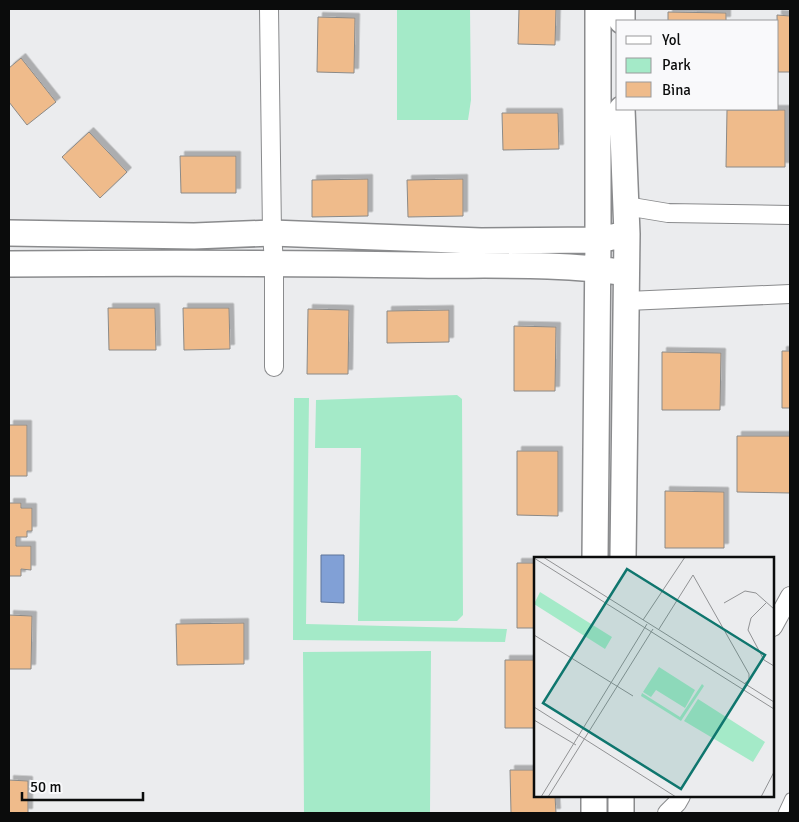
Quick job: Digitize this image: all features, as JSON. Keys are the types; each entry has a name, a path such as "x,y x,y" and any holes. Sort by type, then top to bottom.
{"main road":[{"path":"595,557 598,306 598,9"},
{"path":"622,110 627,234 623,557"},
{"path":"552,240 580,225 592,210 598,178"},
{"path":"9,233 185,236 272,233 481,241 598,240 627,234"},
{"path":"9,264 274,263 536,266 598,268 626,273"},
{"path":"536,266 580,280 598,306"},
{"path":"594,797 594,813"}],"street":[{"path":"269,9 274,367"},
{"path":"626,206 668,213 790,215"},
{"path":"627,301 790,294"},
{"path":"774,625 790,596"},
{"path":"667,813 680,797"}],"lane":[{"path":"783,813 790,798"}],"green space":[{"path":"397,9 470,9 471,100 468,120 397,120"},
{"path":"457,395 462,399 463,615 457,621 358,621 361,448 315,448 316,400"},
{"path":"294,398 309,398 306,624 507,629 505,642 293,640"},
{"path":"431,651 430,813 304,813 303,652"}],"water":[{"path":"321,555 344,555 344,603 321,602"}],"building":[{"path":"519,9 556,9 555,45 518,44"},
{"path":"668,12 726,13 726,20 668,20"},
{"path":"777,15 790,16 790,72 779,72 779,20 777,20"},
{"path":"318,17 355,18 354,73 317,72"},
{"path":"21,58 56,102 27,125 9,102 9,68"},
{"path":"727,110 785,110 785,167 726,167"},
{"path":"502,113 558,113 559,149 503,150"},
{"path":"89,132 127,172 100,198 62,157"},
{"path":"180,156 236,156 236,193 181,193"},
{"path":"368,179 368,216 312,217 312,180"},
{"path":"463,179 463,216 408,217 407,180"},
{"path":"108,308 155,308 156,350 109,350"},
{"path":"183,308 229,308 230,349 184,350"},
{"path":"308,309 349,310 348,374 307,374"},
{"path":"449,310 449,342 387,343 387,311"},
{"path":"514,326 556,327 555,391 514,391"},
{"path":"782,351 790,351 790,408 782,408"},
{"path":"662,352 721,353 720,410 662,410"},
{"path":"9,425 27,425 27,476 9,476"},
{"path":"737,436 790,436 790,493 737,492"},
{"path":"517,451 558,451 558,516 517,515"},
{"path":"665,491 724,492 724,548 665,548"},
{"path":"9,503 21,503 21,508 32,508 32,531 27,531 27,537 16,537 16,546 31,546 31,570 21,569 21,576 9,576"},
{"path":"517,563 534,563 534,628 517,628"},
{"path":"9,615 32,616 31,669 9,669"},
{"path":"244,623 244,664 177,665 176,624"},
{"path":"505,660 534,660 534,728 505,728"},
{"path":"510,770 534,770 534,797 555,797 556,813 511,813"},
{"path":"9,780 28,781 28,813 9,813"}]}
